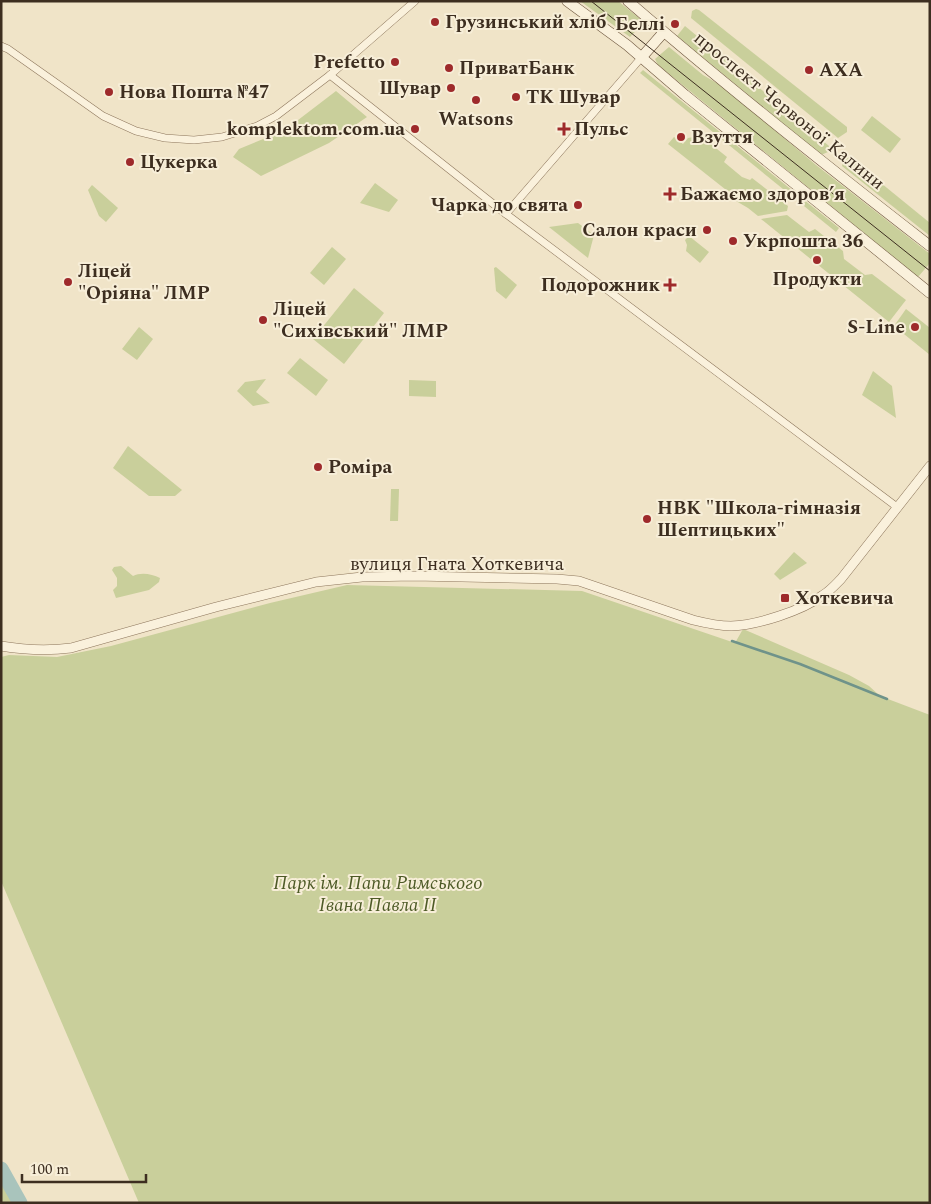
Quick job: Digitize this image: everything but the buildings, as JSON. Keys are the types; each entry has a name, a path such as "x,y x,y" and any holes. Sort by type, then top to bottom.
{"main road":[{"path":"567,1 627,45 930,293"},
{"name":"проспект Червоної Калини","path":"628,1 663,33 827,166 930,246"},
{"path":"641,58 663,33"}],"street":[{"path":"1,46 103,116 136,130 165,138 194,140 222,137 257,126 276,116 330,75 414,1"},
{"path":"506,214 641,58"},
{"path":"330,75 506,214 897,507"},
{"name":"вулиця Гната Хоткевича","path":"1,646 30,650 71,648 316,582 362,577 460,576 578,581 693,620 731,626 758,622 785,614 822,596 841,580 930,466"}],"green space":[{"path":"580,1 618,1 644,22 630,37"},
{"path":"696,9 847,127 847,132 838,138 691,18 692,11"},
{"path":"685,26 829,146 828,152 821,155 677,36"},
{"path":"669,47 703,75 722,86 816,165 930,254 930,263 918,277 658,65 655,59"},
{"path":"643,70 839,228 836,232 640,73"},
{"path":"336,91 367,117 329,143 261,176 233,157 239,149 285,130"},
{"path":"872,116 901,139 890,153 861,130"},
{"path":"697,133 727,157 724,162 742,177 750,180 752,178 788,206 787,211 758,216 736,201 735,197 668,144 674,137 683,144 688,138 693,137"},
{"path":"849,157 930,223 930,236 842,166 844,160"},
{"path":"375,183 398,200 389,212 360,203"},
{"path":"92,185 118,208 106,222 99,216 88,190"},
{"path":"787,215 809,232 815,229 843,251 844,259 865,275 872,274 906,300 889,322 761,219"},
{"path":"578,223 594,235 588,258 549,227"},
{"path":"689,236 709,252 700,263 686,251 687,245 685,240"},
{"path":"332,247 346,259 324,285 310,273"},
{"path":"496,267 517,285 506,299 496,291 494,268"},
{"path":"354,288 384,313 344,364 313,339"},
{"path":"906,309 930,328 930,355 894,326"},
{"path":"139,327 153,339 137,360 122,349"},
{"path":"300,358 328,380 316,396 287,373"},
{"path":"873,371 892,386 896,418 862,395"},
{"path":"266,379 256,392 270,403 253,406 237,391 245,382"},
{"path":"409,380 436,381 436,397 409,396"},
{"path":"128,446 182,490 175,496 149,496 113,468"},
{"path":"391,489 399,489 398,521 390,521"},
{"path":"794,552 807,563 780,580 774,574"},
{"path":"121,566 133,576 139,574 150,575 160,578 159,582 149,590 116,598 113,590 117,586 117,578 112,570 114,567"},
{"name":"Парк ім. Папи Римського Івана Павла ІІ","path":"347,585 582,591 735,643 743,629 849,675 869,686 880,696 930,715 930,1203 139,1203 1,881 1,657 9,655 57,657 111,646 270,603"},
{"path":"1,1170 20,1200 20,1203 1,1203"}],"waterway":[{"path":"732,641 800,664 887,699"},
{"path":"1,1169 20,1203"}],"tram line":[{"path":"591,1 930,271"}],"place":[{"name":"Грузинський хліб","path":"435,22"},
{"name":"Беллі","path":"675,24"},
{"name":"Prefetto","path":"395,62"},
{"name":"ПриватБанк","path":"449,68"},
{"name":"AXA","path":"809,70"},
{"name":"Шувар","path":"451,88"},
{"name":"Нова Пошта №47","path":"109,92"},
{"name":"ТК Шувар","path":"516,97"},
{"name":"Watsons","path":"476,100"},
{"name":"komplektom.com.ua","path":"415,129"},
{"name":"Пульс","path":"564,129"},
{"name":"Взуття","path":"681,137"},
{"name":"Цукерка","path":"130,162"},
{"name":"Бажаємо здоровʼя","path":"670,194"},
{"name":"Чарка до свята","path":"578,205"},
{"name":"Салон краси","path":"707,230"},
{"name":"Укрпошта 36","path":"733,241"},
{"name":"Продукти","path":"817,260"},
{"name":"Ліцей \"Оріяна\" ЛМР","path":"68,282"},
{"name":"Подорожник","path":"670,285"},
{"name":"Ліцей \"Сихівський\" ЛМР","path":"263,320"},
{"name":"S-Line","path":"915,327"},
{"name":"Роміра","path":"318,467"},
{"name":"НВК \"Школа-гімназія Шептицьких\"","path":"647,519"},
{"name":"Хоткевича","path":"785,598"}]}
